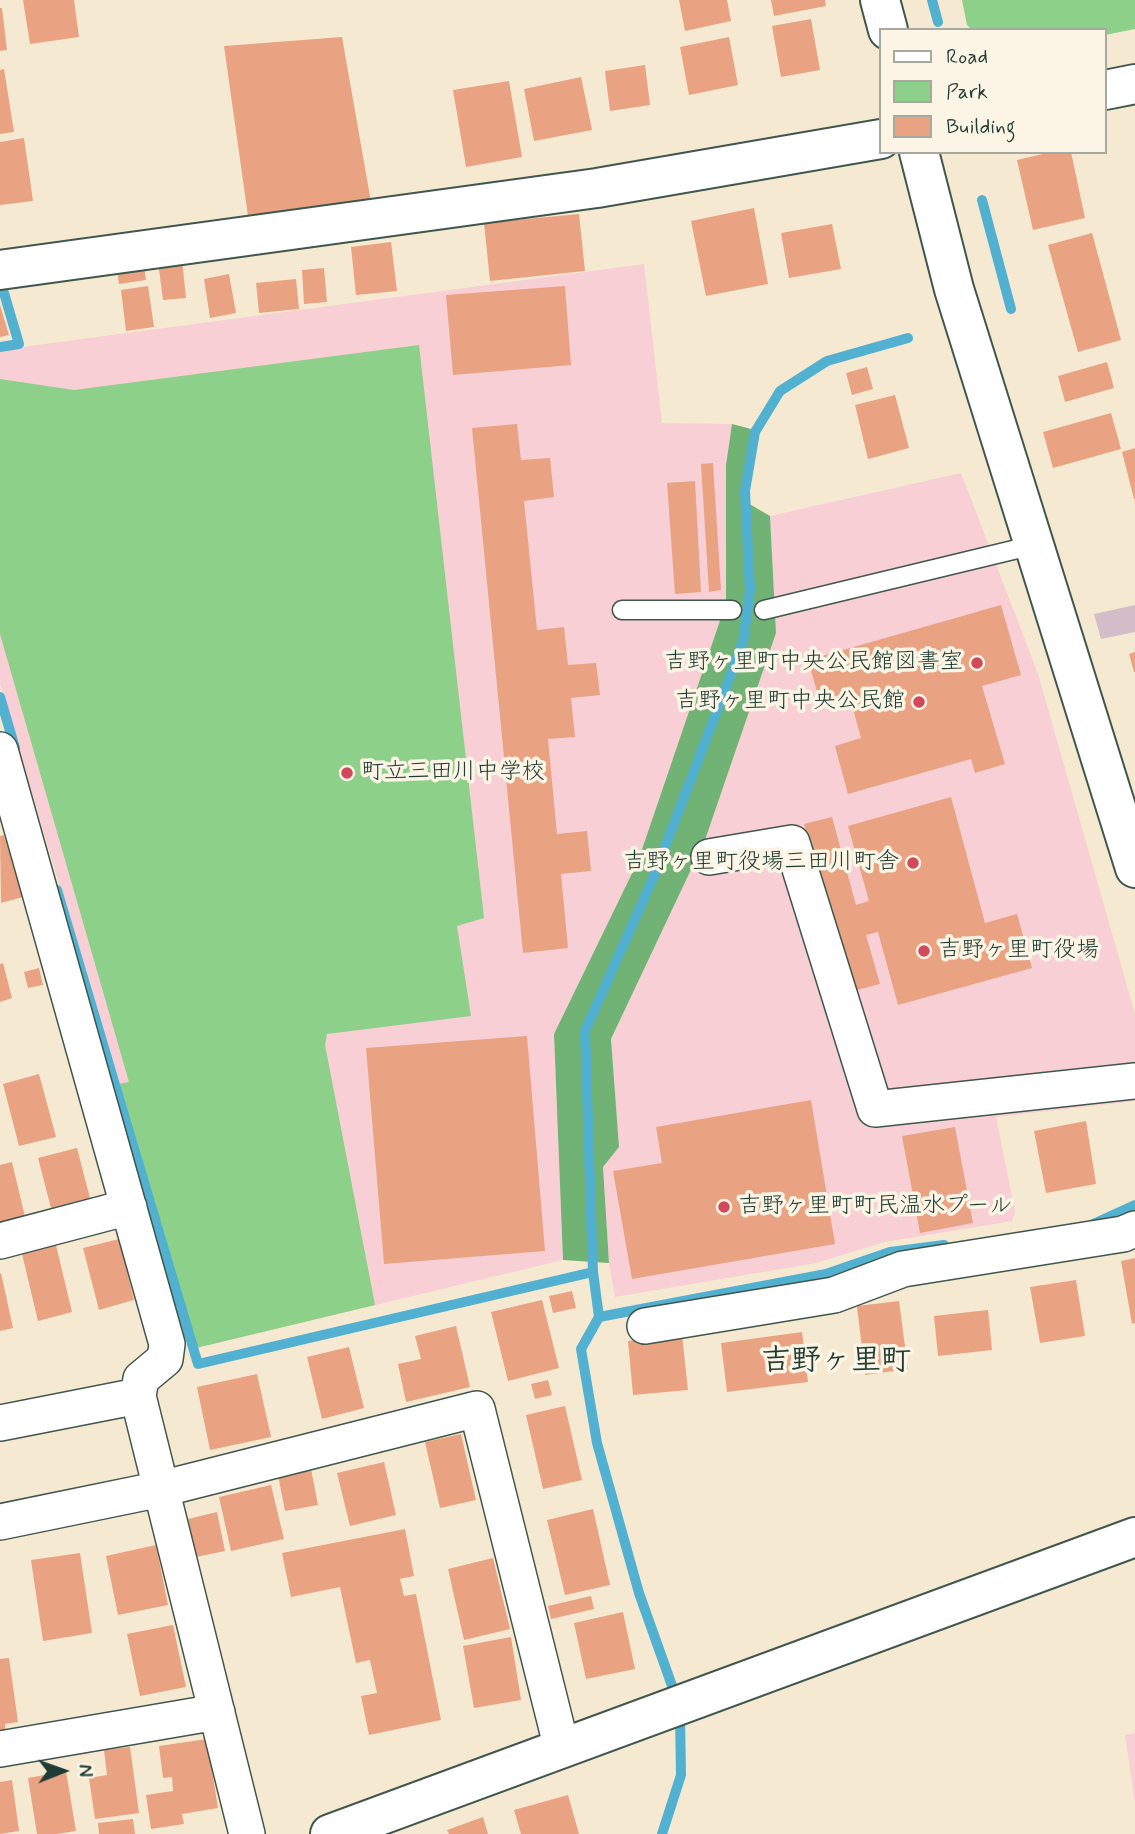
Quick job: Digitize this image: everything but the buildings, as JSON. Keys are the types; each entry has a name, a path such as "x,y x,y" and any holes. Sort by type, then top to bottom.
{"street":[{"path":"880,0 887,28"},
{"path":"1107,90 1135,84"},
{"path":"0,270 597,188 880,139"},
{"path":"920,154 954,289 1135,868"},
{"path":"0,750 167,1343 165,1359 141,1379 138,1396 247,1834"},
{"path":"709,857 792,844 875,1109 1135,1081"},
{"path":"0,1241 130,1208"},
{"path":"645,1326 834,1295 903,1269 1123,1234 1135,1229"},
{"path":"0,1423 138,1396"},
{"path":"0,1522 161,1489 477,1409 562,1749"},
{"path":"330,1834 1135,1537"},
{"path":"0,1749 217,1712"}],"lane":[{"path":"764,610 1034,545"},
{"path":"622,610 732,610"}],"shaded area":[{"name":"町立三田川中学校","path":"644,264 662,423 732,424 726,465 726,603 638,861 554,1034 563,1260 196,1348 0,684 0,350"},
{"path":"961,473 1038,674 1135,1014 1135,1101 996,1117 1015,1212 1012,1221 885,1242 816,1263 615,1297 609,1263 603,1167 619,1147 611,1039 705,840 776,633 770,516"},
{"path":"1135,605 1135,632 1101,639 1094,614"},
{"path":"1135,1733 1135,1802 1125,1735"}],"green space":[{"path":"962,0 1135,0 1135,29 1107,35 1107,28 970,28"},
{"path":"419,345 484,918 457,926 471,1016 327,1034 325,1045 375,1305 196,1348 118,1084 129,1082 0,634 0,379 74,390"},
{"path":"732,424 751,429 741,499 770,516 776,633 705,840 611,1039 619,1147 603,1167 609,1263 563,1260 554,1034 638,861 726,603 726,465"}],"waterway":[{"path":"932,0 938,22"},
{"path":"982,200 1011,309"},
{"path":"0,347 19,344 4,293"},
{"path":"676,1697 639,1593 597,1443 581,1349 599,1317 593,1272 585,1031 654,876 743,642 750,590 745,491 755,432 780,391 827,361 908,338"},
{"path":"0,697 15,748"},
{"path":"57,890 198,1364 593,1272"},
{"path":"1091,1225 1135,1205"},
{"path":"599,1317 826,1274 890,1252 944,1245"},
{"path":"662,1834 681,1775 680,1715"}],"place":[{"name":"吉野ヶ里町中央公民館図書室","path":"977,663"},
{"name":"吉野ヶ里町中央公民館","path":"919,702"},
{"name":"町立三田川中学校","path":"347,773"},
{"name":"吉野ヶ里町役場三田川町舎","path":"913,863"},
{"name":"吉野ヶ里町役場","path":"924,951"},
{"name":"吉野ヶ里町町民温水プール","path":"724,1207"}],"district":[{"name":"吉野ヶ里町","path":"836,1363"}]}
